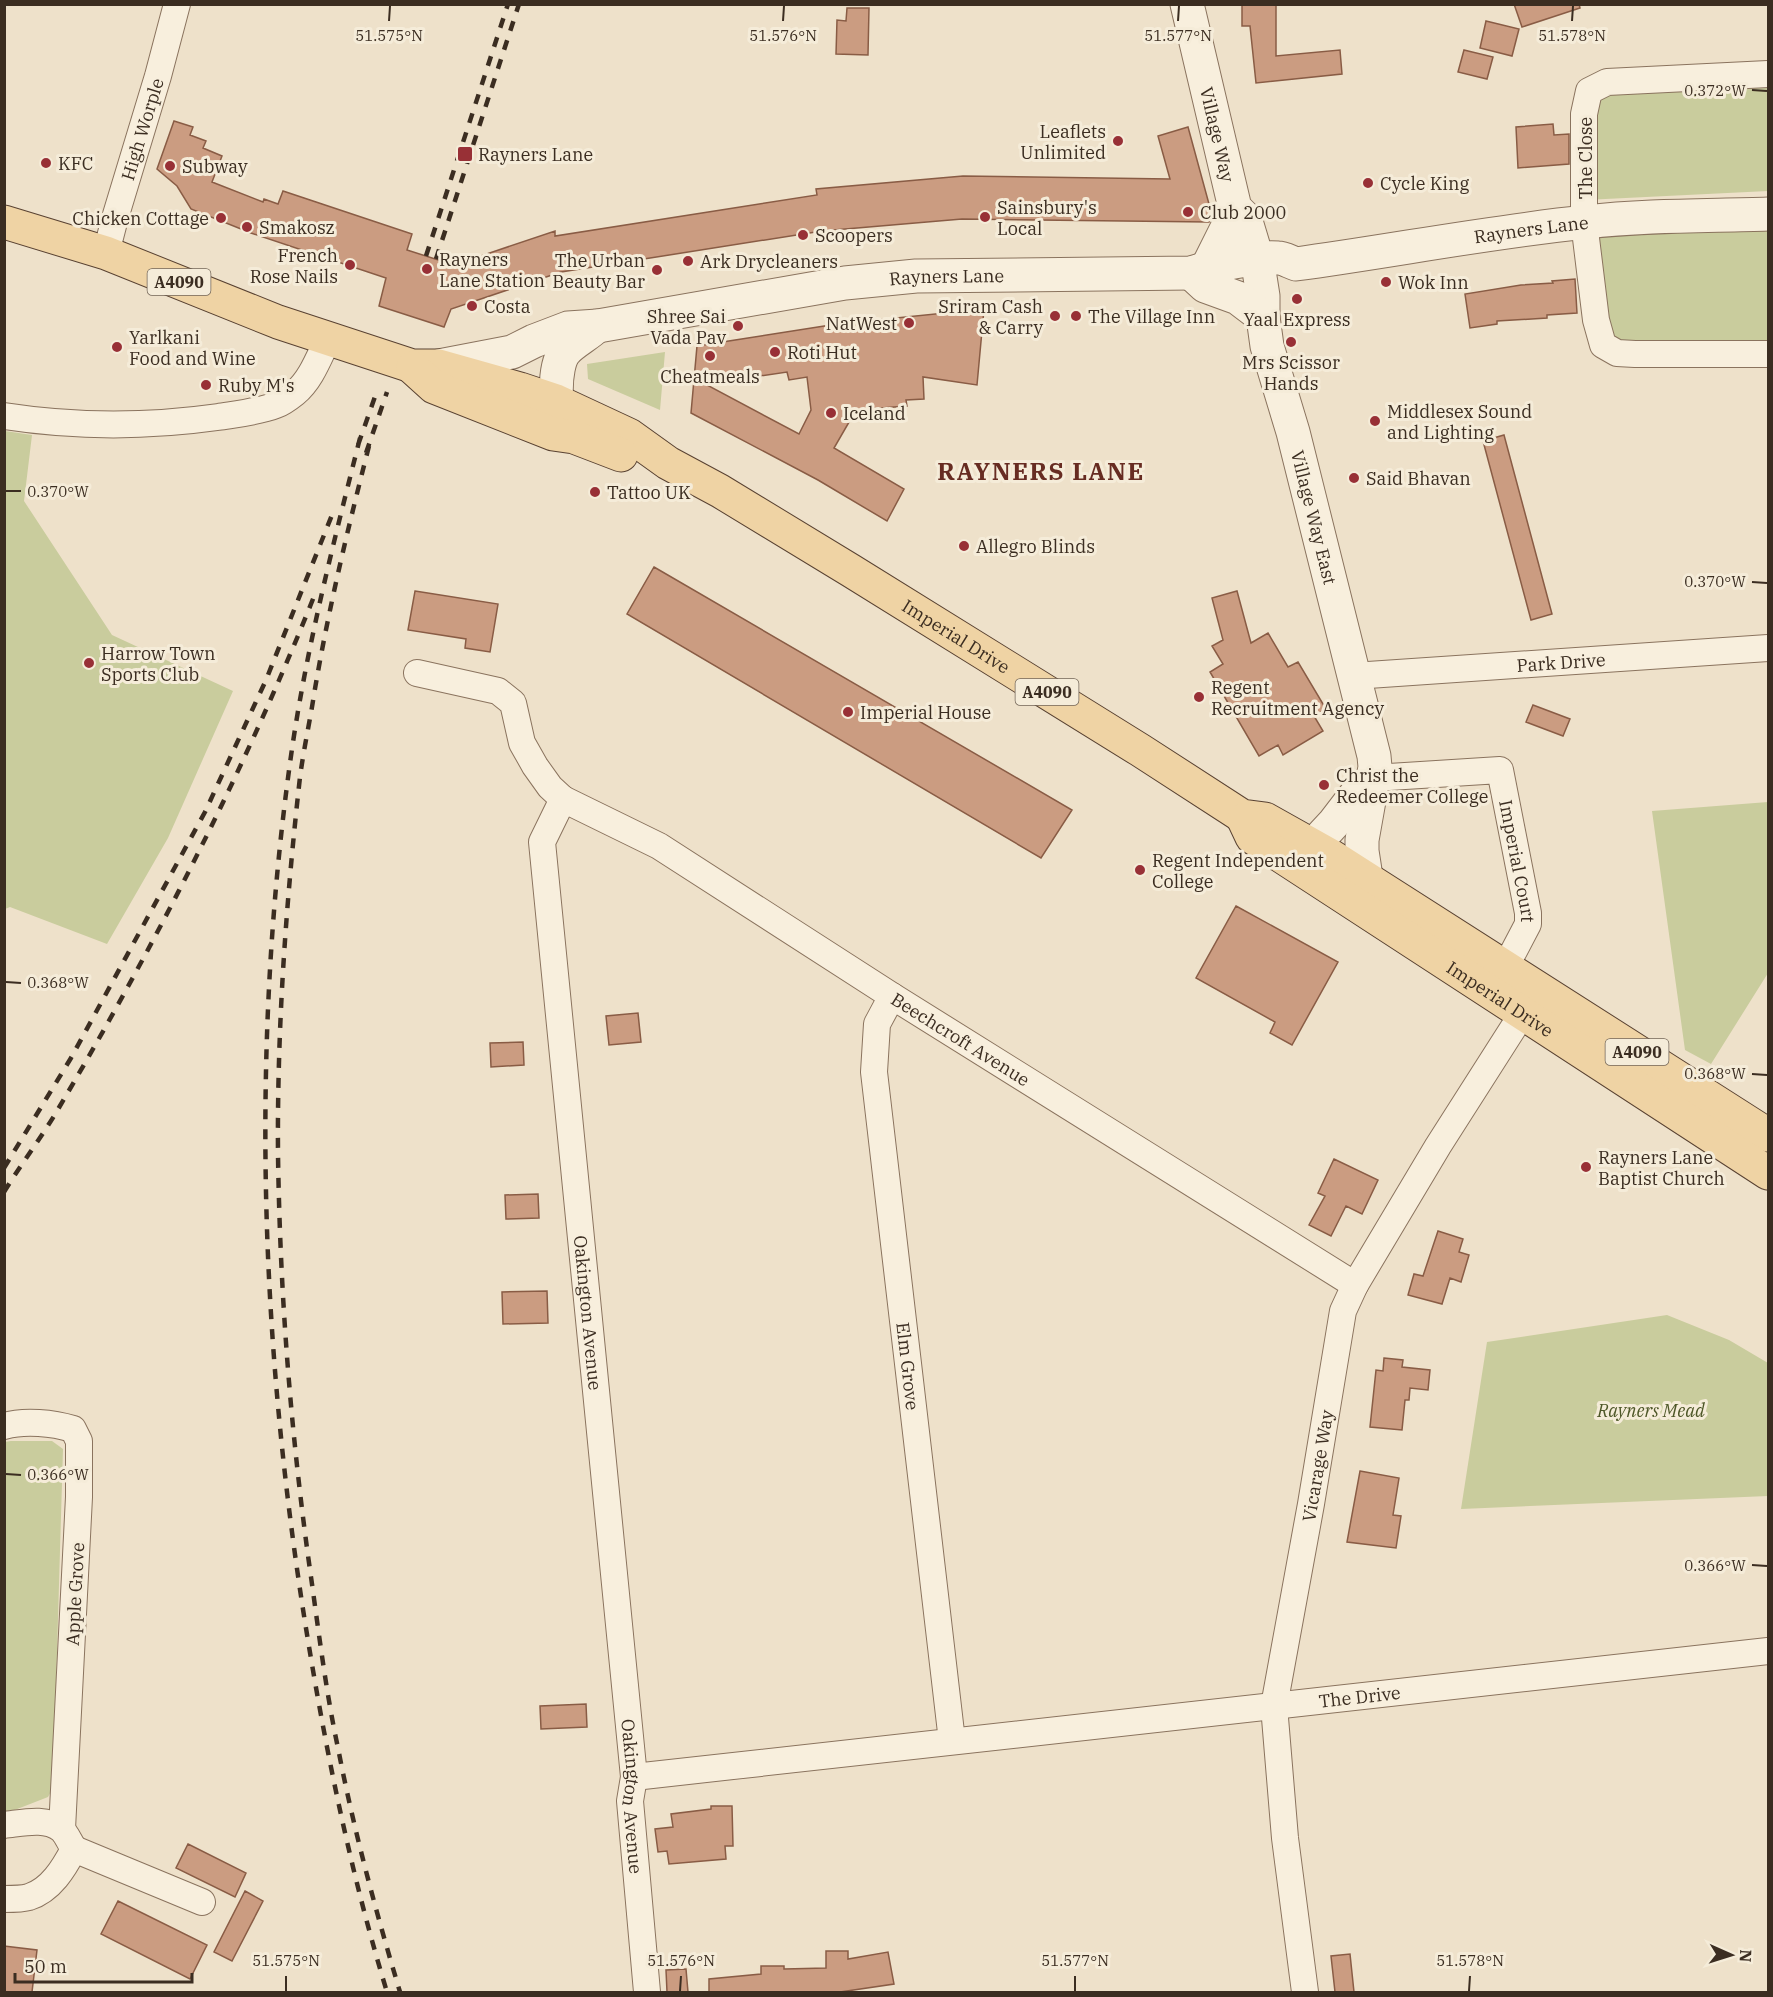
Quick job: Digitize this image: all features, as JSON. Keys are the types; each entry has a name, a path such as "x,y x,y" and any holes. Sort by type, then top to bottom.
{"main road":[{"name":"A4090","path":"4,222 106,253 252,312 328,339 425,366 507,385 556,401"},
{"name":"Imperial Drive","path":"425,366 434,387 553,434 574,436 622,456 668,463"},
{"name":"Imperial Drive","path":"556,401 629,435 668,463 720,491 842,564 1242,816 1265,819 1298,851 1530,1001 1768,1173"},
{"name":"Imperial Drive","path":"1298,851 1366,878 1506,966 1530,1001 1768,1135"}],"street":[{"name":"High Worple","path":"106,253 177,4"},
{"name":"Village Way","path":"1186,4 1235,208 1245,218 1257,258"},
{"name":"The Close","path":"1768,74 1607,82 1589,91 1584,114 1584,222 1596,320 1603,345 1617,352 1635,354 1768,354"},
{"path":"1235,208 1230,222 1199,271 1205,286 1263,306 1296,264"},
{"name":"Rayners Lane","path":"425,366 512,352 568,328 598,326 845,283 916,276 1199,271 1257,258 1280,258 1296,264 1584,222 1768,214"},
{"name":"Village Way East","path":"1257,258 1267,346 1293,432 1374,756 1373,778 1362,840 1366,878"},
{"name":"Rayners Lane","path":"574,436 561,422 556,401 561,359 571,346 585,338 598,326"},
{"path":"4,416 66,423 126,424 186,421 244,413 277,405 297,392 313,369 328,339"},
{"name":"Park Drive","path":"1355,679 1368,675 1768,648"},
{"path":"417,673 498,691 513,703 522,743 550,787 563,799"},
{"name":"Imperial Court","path":"1373,778 1500,770 1528,913 1528,924 1506,966"},
{"path":"1298,851 1326,832 1357,793 1373,778"},
{"name":"Beechcroft Avenue","path":"563,799 659,846 892,996 1355,1286"},
{"name":"Oakington Avenue","path":"563,799 542,842 634,1777 630,1801 648,1992"},
{"name":"Elm Grove","path":"892,996 877,1024 874,1072 952,1741"},
{"name":"Vicarage Way","path":"1305,1992 1285,1838 1274,1706 1343,1311 1355,1286 1438,1146 1530,1001"},
{"name":"Apple Grove","path":"4,1426 57,1424 73,1429 78,1441 80,1497 68,1839"},
{"name":"The Drive","path":"634,1777 1768,1651"},
{"path":"4,1825 45,1822 68,1839 202,1902"},
{"path":"4,1899 29,1897 49,1886 64,1869 68,1839"}],"green space":[{"path":"1768,74 1768,191 1585,200 1589,91"},
{"path":"1768,224 1768,354 1617,353 1586,232"},
{"path":"665,352 660,410 588,379 587,364"},
{"name":"Harrow Town Sports Club","path":"5,431 32,435 24,501 112,635 233,691 168,838 107,944 10,907 5,909"},
{"path":"1768,802 1768,973 1711,1064 1685,1050 1652,811"},
{"name":"Rayners Mead","path":"1667,1315 1729,1340 1768,1363 1768,1496 1461,1509 1487,1342"},
{"path":"52,1441 63,1449 53,1788 48,1797 7,1813 4,1812 4,1442"}],"building":[{"path":"1242,4 1276,4 1276,56 1340,50 1342,74 1256,83 1250,26 1242,26"},
{"path":"1514,4 1579,4 1580,8 1522,27"},
{"path":"847,8 869,8 868,55 836,54 837,20 846,21"},
{"path":"1486,21 1519,29 1512,56 1480,48"},
{"path":"1464,50 1493,57 1487,79 1458,72"},
{"path":"174,121 193,127 190,135 206,141 203,148 222,156 212,182 263,202 264,199 278,204 283,191 412,234 407,250 454,265 555,231 555,236 817,195 816,189 963,176 1170,179 1158,136 1188,127 1212,215 1209,222 962,219 822,231 561,272 451,309 444,327 379,306 386,278 251,233 191,209 177,186 157,169"},
{"path":"1553,124 1554,135 1569,134 1569,164 1518,168 1516,127"},
{"path":"1575,279 1577,313 1547,315 1547,318 1497,321 1497,324 1470,328 1465,294"},
{"path":"984,309 977,385 923,377 924,399 906,400 907,406 856,410 834,448 904,489 887,521 818,480 691,413 697,346 837,324","holes":["787,372 789,380 807,377 811,410 799,434 705,384"]},
{"path":"1504,435 1552,614 1531,620 1483,441"},
{"name":"Imperial House","path":"654,567 1072,810 1041,858 627,614"},
{"path":"415,591 498,604 490,652 465,648 466,639 408,630"},
{"path":"1237,591 1251,643 1268,633 1288,667 1298,662 1326,709 1314,716 1323,731 1283,755 1278,745 1259,756 1210,672 1223,664 1212,646 1223,640 1212,598"},
{"path":"1533,705 1570,719 1563,736 1526,722"},
{"path":"1236,906 1338,962 1292,1045 1270,1033 1275,1022 1196,978"},
{"path":"638,1013 641,1042 609,1045 606,1016"},
{"path":"523,1042 524,1065 491,1067 490,1043"},
{"path":"1334,1159 1378,1180 1362,1214 1346,1206 1331,1236 1309,1225 1325,1196 1318,1193"},
{"path":"538,1194 539,1218 506,1219 505,1195"},
{"path":"1438,1231 1463,1239 1459,1252 1469,1255 1461,1282 1450,1278 1442,1304 1408,1295 1414,1274 1423,1276"},
{"path":"547,1291 548,1323 503,1324 502,1292"},
{"path":"1384,1358 1403,1360 1402,1367 1430,1370 1428,1390 1410,1388 1409,1400 1405,1400 1402,1430 1370,1427 1376,1370 1383,1371"},
{"path":"1360,1471 1399,1478 1393,1515 1401,1516 1396,1548 1347,1542"},
{"path":"586,1704 587,1727 541,1729 540,1706"},
{"path":"711,1806 732,1806 733,1846 725,1846 726,1859 669,1864 667,1851 658,1852 655,1829 673,1827 671,1814 711,1809"},
{"path":"188,1844 246,1873 235,1897 176,1868"},
{"path":"245,1891 263,1901 232,1961 214,1952"},
{"path":"118,1901 207,1945 190,1979 101,1934"},
{"path":"4,1946 37,1950 32,1992 4,1992"},
{"path":"826,1951 848,1951 848,1959 888,1952 894,1984 840,1992 709,1992 709,1979 761,1974 761,1966 784,1966 784,1969 826,1968"},
{"path":"1350,1954 1354,1992 1335,1992 1331,1956"},
{"path":"686,1969 688,1992 667,1992 666,1970"}],"railway":[{"path":"426,256 508,4"},
{"path":"436,259 519,4"},
{"path":"358,445 377,391"},
{"path":"366,453 387,392"},
{"path":"360,438 303,681 290,763 278,870 270,977 266,1085 266,1192 270,1300 278,1408 305,1622 321,1716 350,1855 387,1992"},
{"path":"369,446 330,608 300,777 283,965 279,1060 279,1207 292,1419 323,1663 351,1810 400,1992"},
{"path":"4,1168 71,1058 205,812 266,680 334,510"},
{"path":"4,1192 54,1116 91,1053 195,860 258,728 315,594"}],"place":[{"name":"Leaflets Unlimited","path":"1118,141"},
{"name":"Rayners Lane","path":"465,154"},
{"name":"KFC","path":"46,163"},
{"name":"Subway","path":"170,166"},
{"name":"Cycle King","path":"1368,183"},
{"name":"Club 2000","path":"1188,212"},
{"name":"Sainsbury's Local","path":"985,217"},
{"name":"Chicken Cottage","path":"221,218"},
{"name":"Smakosz","path":"247,227"},
{"name":"Scoopers","path":"803,235"},
{"name":"Ark Drycleaners","path":"688,261"},
{"name":"French Rose Nails","path":"350,265"},
{"name":"Rayners Lane Station","path":"427,269"},
{"name":"The Urban Beauty Bar","path":"657,270"},
{"name":"Wok Inn","path":"1386,282"},
{"name":"Yaal Express","path":"1297,299"},
{"name":"Costa","path":"472,306"},
{"name":"Sriram Cash & Carry","path":"1055,316"},
{"name":"The Village Inn","path":"1076,316"},
{"name":"NatWest","path":"909,323"},
{"name":"Shree Sai Vada Pav","path":"738,326"},
{"name":"Mrs Scissor Hands","path":"1291,342"},
{"name":"Yarlkani Food and Wine","path":"117,347"},
{"name":"Roti Hut","path":"775,352"},
{"name":"Cheatmeals","path":"710,356"},
{"name":"Ruby M's","path":"206,385"},
{"name":"Iceland","path":"831,413"},
{"name":"Middlesex Sound and Lighting","path":"1375,421"},
{"name":"Said Bhavan","path":"1354,478"},
{"name":"Tattoo UK","path":"595,492"},
{"name":"Allegro Blinds","path":"964,546"},
{"name":"Harrow Town Sports Club","path":"89,663"},
{"name":"Regent Recruitment Agency","path":"1199,697"},
{"name":"Imperial House","path":"848,712"},
{"name":"Christ the Redeemer College","path":"1324,785"},
{"name":"Regent Independent College","path":"1140,870"},
{"name":"Rayners Lane Baptist Church","path":"1586,1167"}],"district":[{"name":"RAYNERS LANE","path":"1041,471"}]}
